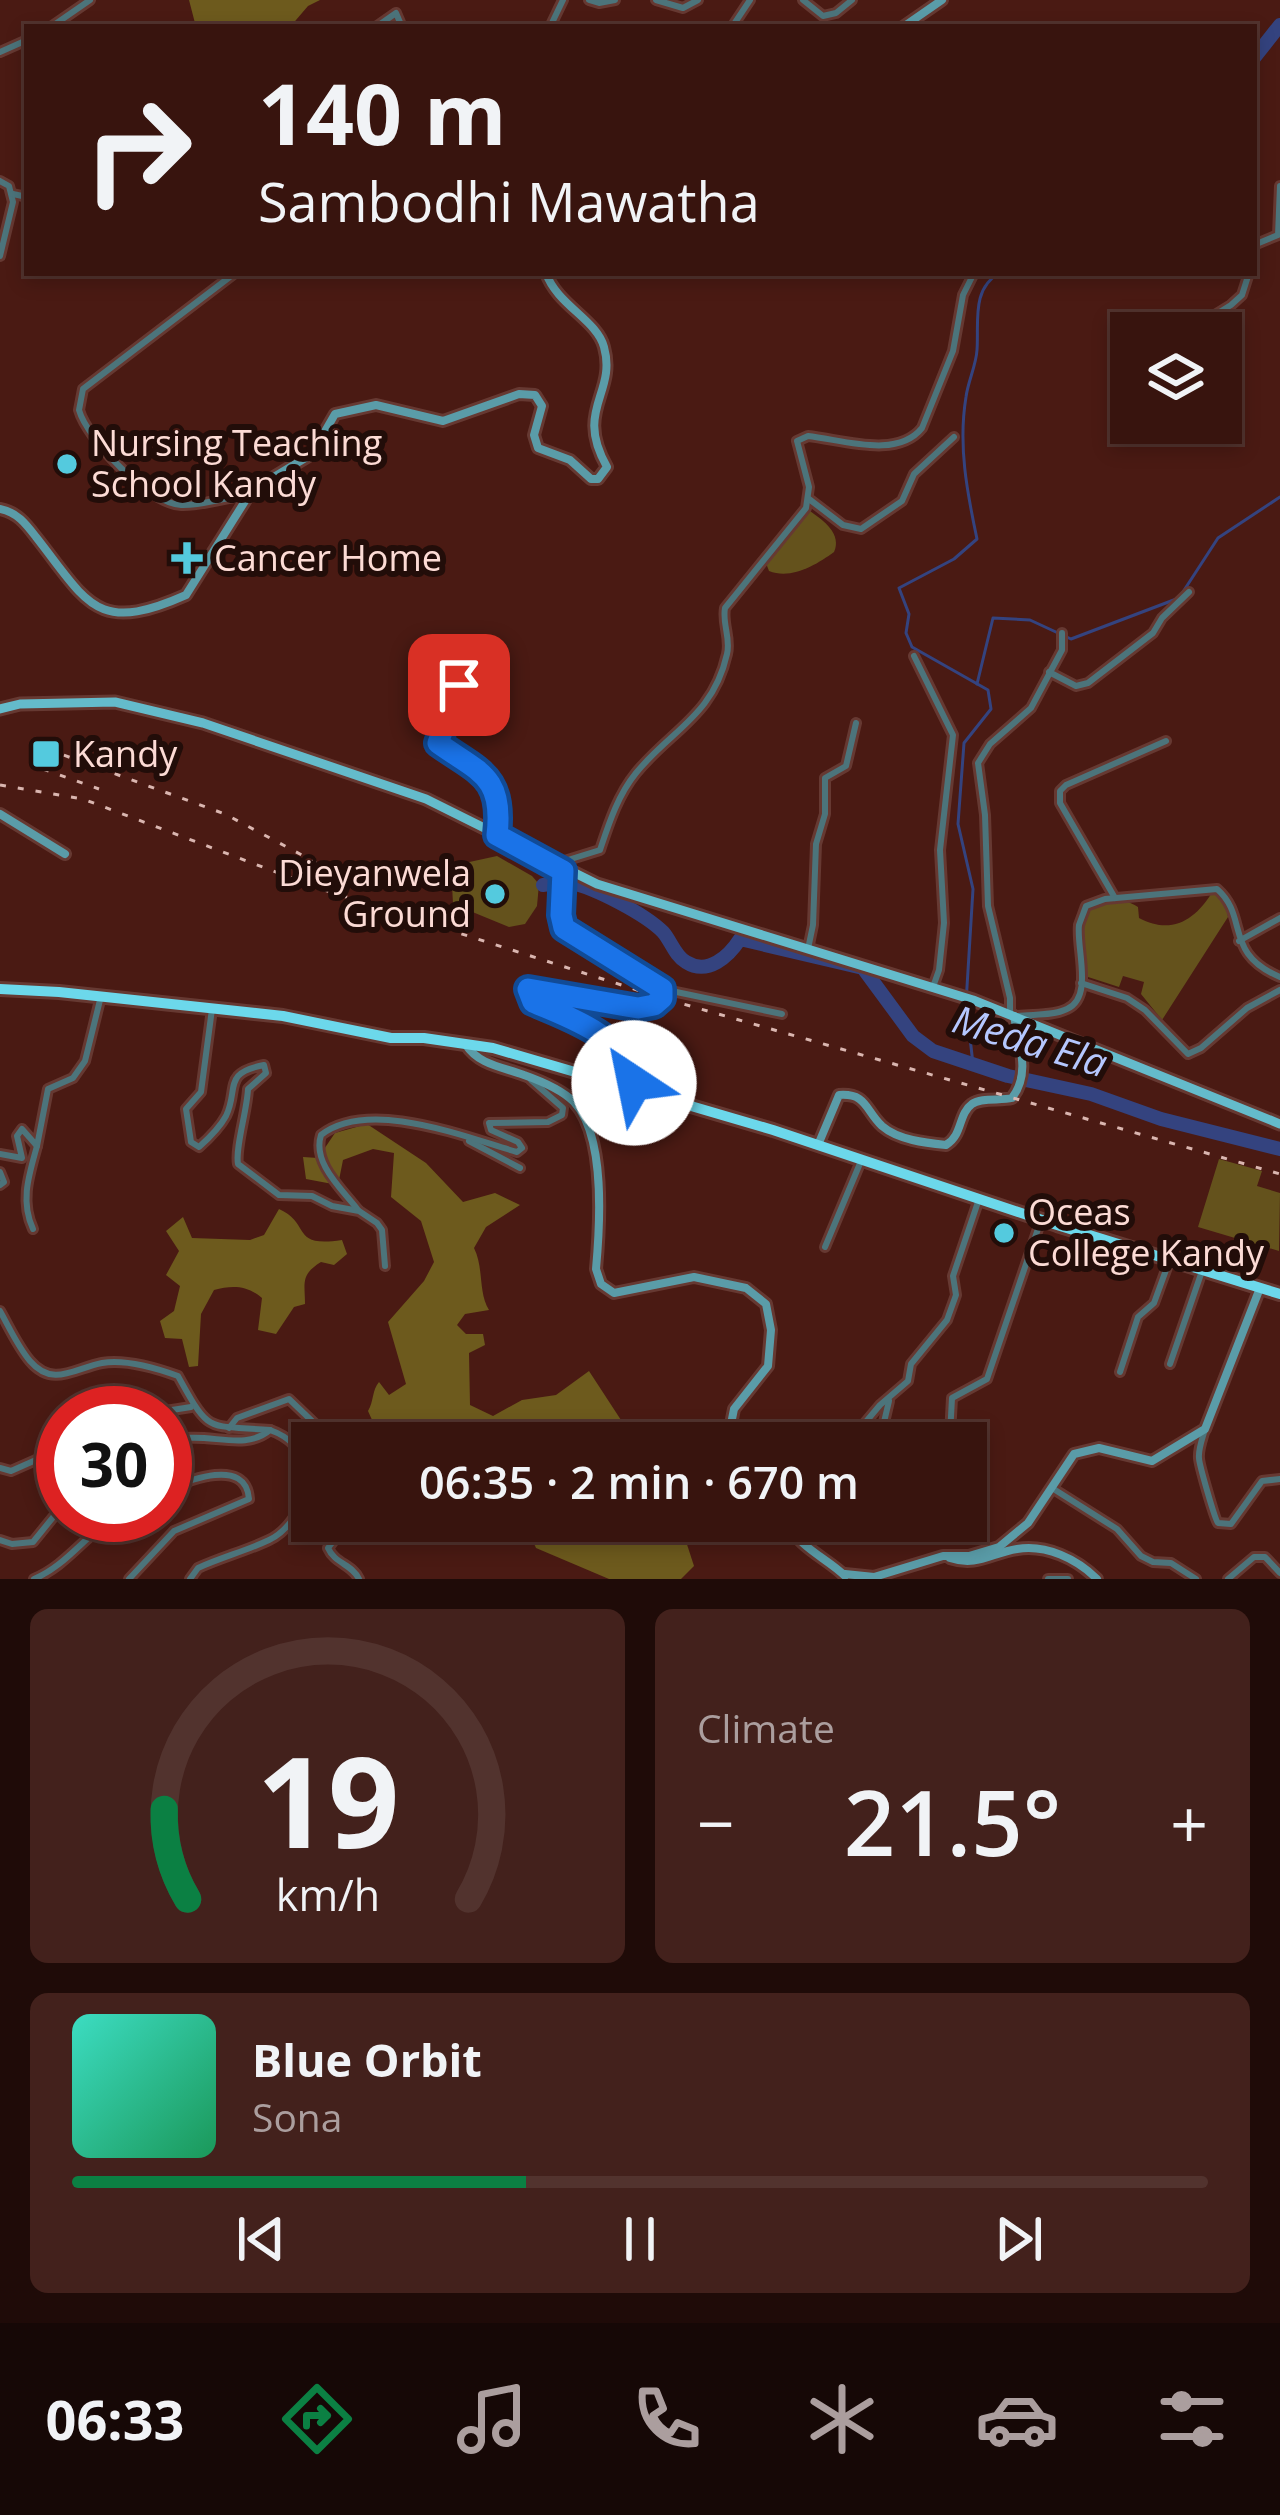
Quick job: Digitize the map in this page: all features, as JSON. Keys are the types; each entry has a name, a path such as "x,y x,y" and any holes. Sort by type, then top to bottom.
{"highway":[{"path":"0,989 316,1022 531,1058 1280,1294"}],"main road":[{"path":"0,705 115,702 202,723 408,792 552,865 562,878 973,1000 1280,1124"}],"street":[{"path":"55,24 90,0"},
{"path":"589,0 615,0"},
{"path":"656,0 682,8 698,0"},
{"path":"803,0 823,16 836,13 851,0"},
{"path":"907,24 942,0"},
{"path":"0,181 24,196"},
{"path":"1257,244 1278,235 1280,186"},
{"path":"0,256 14,194"},
{"path":"231,276 83,389 79,410 88,428 151,494 184,505 248,496"},
{"path":"0,509 26,524 92,607 133,612 186,595 258,484 312,454 331,418 344,411 376,405 442,421 527,393 535,395 542,406 534,435 538,448 570,460 591,479 603,476 607,466 591,436 606,366 605,349 600,336 560,299 548,276"},
{"path":"552,865 600,850 613,812 638,770 691,723 712,691 727,655 724,608 746,585 764,555 800,518 809,499 808,477 796,447 803,436 894,446 922,428 953,352 963,295 972,276"},
{"path":"1220,312 1242,295 1248,276"},
{"path":"809,499 843,525 862,530 902,501 914,474 954,437"},
{"path":"1049,672 1076,686 1088,683 1153,633 1189,592"},
{"path":"818,1145 838,1095 857,1095 885,1129 946,1145 957,1138 970,1105 1012,1098 1020,1087 1024,1073 988,906 978,763 990,744 1030,708 1062,650 1061,635"},
{"path":"914,656 952,735 940,850 944,923 934,987"},
{"path":"459,685 438,743 478,768 490,782 499,812 497,835"},
{"path":"808,949 816,844 825,814 823,785 825,778 846,766 856,723"},
{"path":"1115,898 1060,803 1060,791 1166,741"},
{"path":"0,814 65,854"},
{"path":"562,878 564,928 662,989 782,1014"},
{"path":"1012,1016 1072,1008 1081,983 1079,923 1086,906 1115,898 1217,889 1225,896 1245,953 1260,968 1280,977"},
{"path":"1239,940 1280,918"},
{"path":"1081,983 1127,998 1188,1054 1247,1008 1280,990"},
{"path":"635,1090 632,1071 602,1035 533,1002 528,989 638,1008 654,1005 662,998 662,989"},
{"path":"34,1229 26,1213 27,1179 48,1089 73,1078 85,1061 101,996"},
{"path":"212,1009 201,1091 186,1109 191,1142 199,1148 227,1115 237,1077 248,1068 264,1065 266,1073 248,1089 247,1119 235,1157 238,1164 279,1195 312,1196 359,1211"},
{"path":"466,1044 483,1061 529,1077 577,1106 592,1136 596,1269 601,1284 614,1293 629,1292 694,1277 746,1288 766,1304 771,1330 768,1366 734,1409 731,1422"},
{"path":"385,1266 382,1230 359,1211 325,1168 318,1145 321,1135 334,1125 395,1120 518,1151 522,1148 518,1142 491,1130 489,1123 548,1122 562,1115 563,1108 529,1077"},
{"path":"0,1154 22,1158 17,1136 22,1129 37,1146"},
{"path":"455,1134 520,1168"},
{"path":"825,1246 861,1161"},
{"path":"0,1172 4,1182 0,1185"},
{"path":"867,1422 908,1381 911,1364 947,1320 956,1295 953,1276 979,1199"},
{"path":"951,1422 952,1399 987,1379 1041,1220"},
{"path":"1120,1372 1138,1317 1154,1304 1170,1259"},
{"path":"1170,1364 1203,1270"},
{"path":"1260,1288 1198,1457 1217,1523 1232,1524 1262,1481 1280,1479"},
{"path":"0,1311 30,1362 44,1372 64,1376 104,1362 157,1368 178,1376 193,1407 211,1424 270,1430 296,1445 309,1480 305,1499 271,1540 235,1550 198,1568 190,1579"},
{"path":"884,1422 890,1397"},
{"path":"229,1428 237,1418 289,1399 313,1422"},
{"path":"802,1542 845,1577 874,1577 944,1556 969,1556 999,1546 1028,1523 1069,1460 1083,1449 1099,1448 1153,1461 1205,1429"},
{"path":"192,1436 250,1441 270,1430"},
{"path":"0,1468 11,1471 36,1460"},
{"path":"192,1481 234,1475 245,1484 249,1499 192,1524"},
{"path":"1052,1488 1118,1529 1141,1556 1171,1563 1196,1579"},
{"path":"0,1540 12,1544 36,1537"},
{"path":"34,1579 73,1554 83,1542"},
{"path":"128,1579 164,1542"},
{"path":"333,1542 328,1548 332,1558 355,1570 359,1579"},
{"path":"944,1556 966,1563 1017,1549 1047,1550 1070,1558 1097,1579"},
{"path":"1228,1579 1254,1557 1265,1557 1280,1573"},
{"path":"1048,1579 1068,1579"}],"shaded area":[{"path":"189,0 320,0 293,24 195,24"},
{"path":"810,511 834,534 834,552 794,572 769,571 764,558"},
{"name":"Dieyanwela Ground","path":"497,856 539,884 537,906 525,924 509,927 453,904 451,866"},
{"path":"1213,891 1226,901 1228,917 1162,1020 1141,994 1144,982 1123,976 1119,987 1085,976 1083,916 1088,906 1119,899 1138,907 1139,918 1172,925 1190,917"},
{"path":"367,1124 426,1163 463,1202 495,1193 520,1205 486,1227 474,1248 489,1310 465,1314 457,1325 466,1334 483,1334 485,1345 469,1353 470,1405 493,1416 522,1400 556,1395 589,1371 622,1422 373,1422 368,1411 379,1382 389,1395 406,1384 388,1322 424,1281 434,1262 421,1221 391,1197 394,1153 373,1149 343,1160 338,1185 306,1179 303,1157 318,1158 335,1133"},
{"path":"1219,1159 1262,1171 1257,1186 1280,1193 1279,1251 1198,1227"},
{"path":"279,1209 308,1238 342,1240 347,1254 334,1265 321,1262 310,1271 305,1304 294,1307 276,1334 258,1330 262,1298 239,1287 214,1290 201,1314 198,1366 189,1367 182,1339 165,1338 160,1321 174,1311 180,1286 166,1275 179,1251 166,1231 183,1217 192,1238 250,1240 264,1235"},
{"path":"533,1542 686,1542 694,1566 681,1579 609,1579 536,1548"}],"waterway":[{"path":"1257,54 1280,25"},
{"path":"973,1064 966,1003 973,889 958,824 964,743 991,709 988,690 912,647 906,633 909,614 899,588 954,559 977,539 965,468 964,415 981,297 996,276"},
{"path":"977,684 993,618 1030,620 1071,639 1179,598 1218,538 1280,497"},
{"name":"Meda Ela","path":"543,885 571,883 619,903 655,925 679,956 694,966 717,962 740,939 863,968 913,1036 933,1051 1008,1076 1091,1094 1161,1119 1280,1149"}],"railway":[{"path":"47,749 225,814 313,861 356,891"},
{"path":"43,769 99,789"},
{"path":"0,785 83,799 318,888 662,998 1280,1174"}],"place":[{"name":"Nursing Teaching School Kandy","path":"67,464"},
{"name":"Cancer Home","path":"187,558"},
{"name":"Kandy","path":"46,754"},
{"name":"Dieyanwela Ground","path":"495,894"},
{"name":"Oceas College Kandy","path":"1004,1233"}],"route":[{"path":"459,685 438,743 478,768 490,782 499,812 497,835 563,871 564,928 662,989 662,998 654,1005 638,1008 528,989 533,1002 602,1035 629,1066 634,1083"}]}
